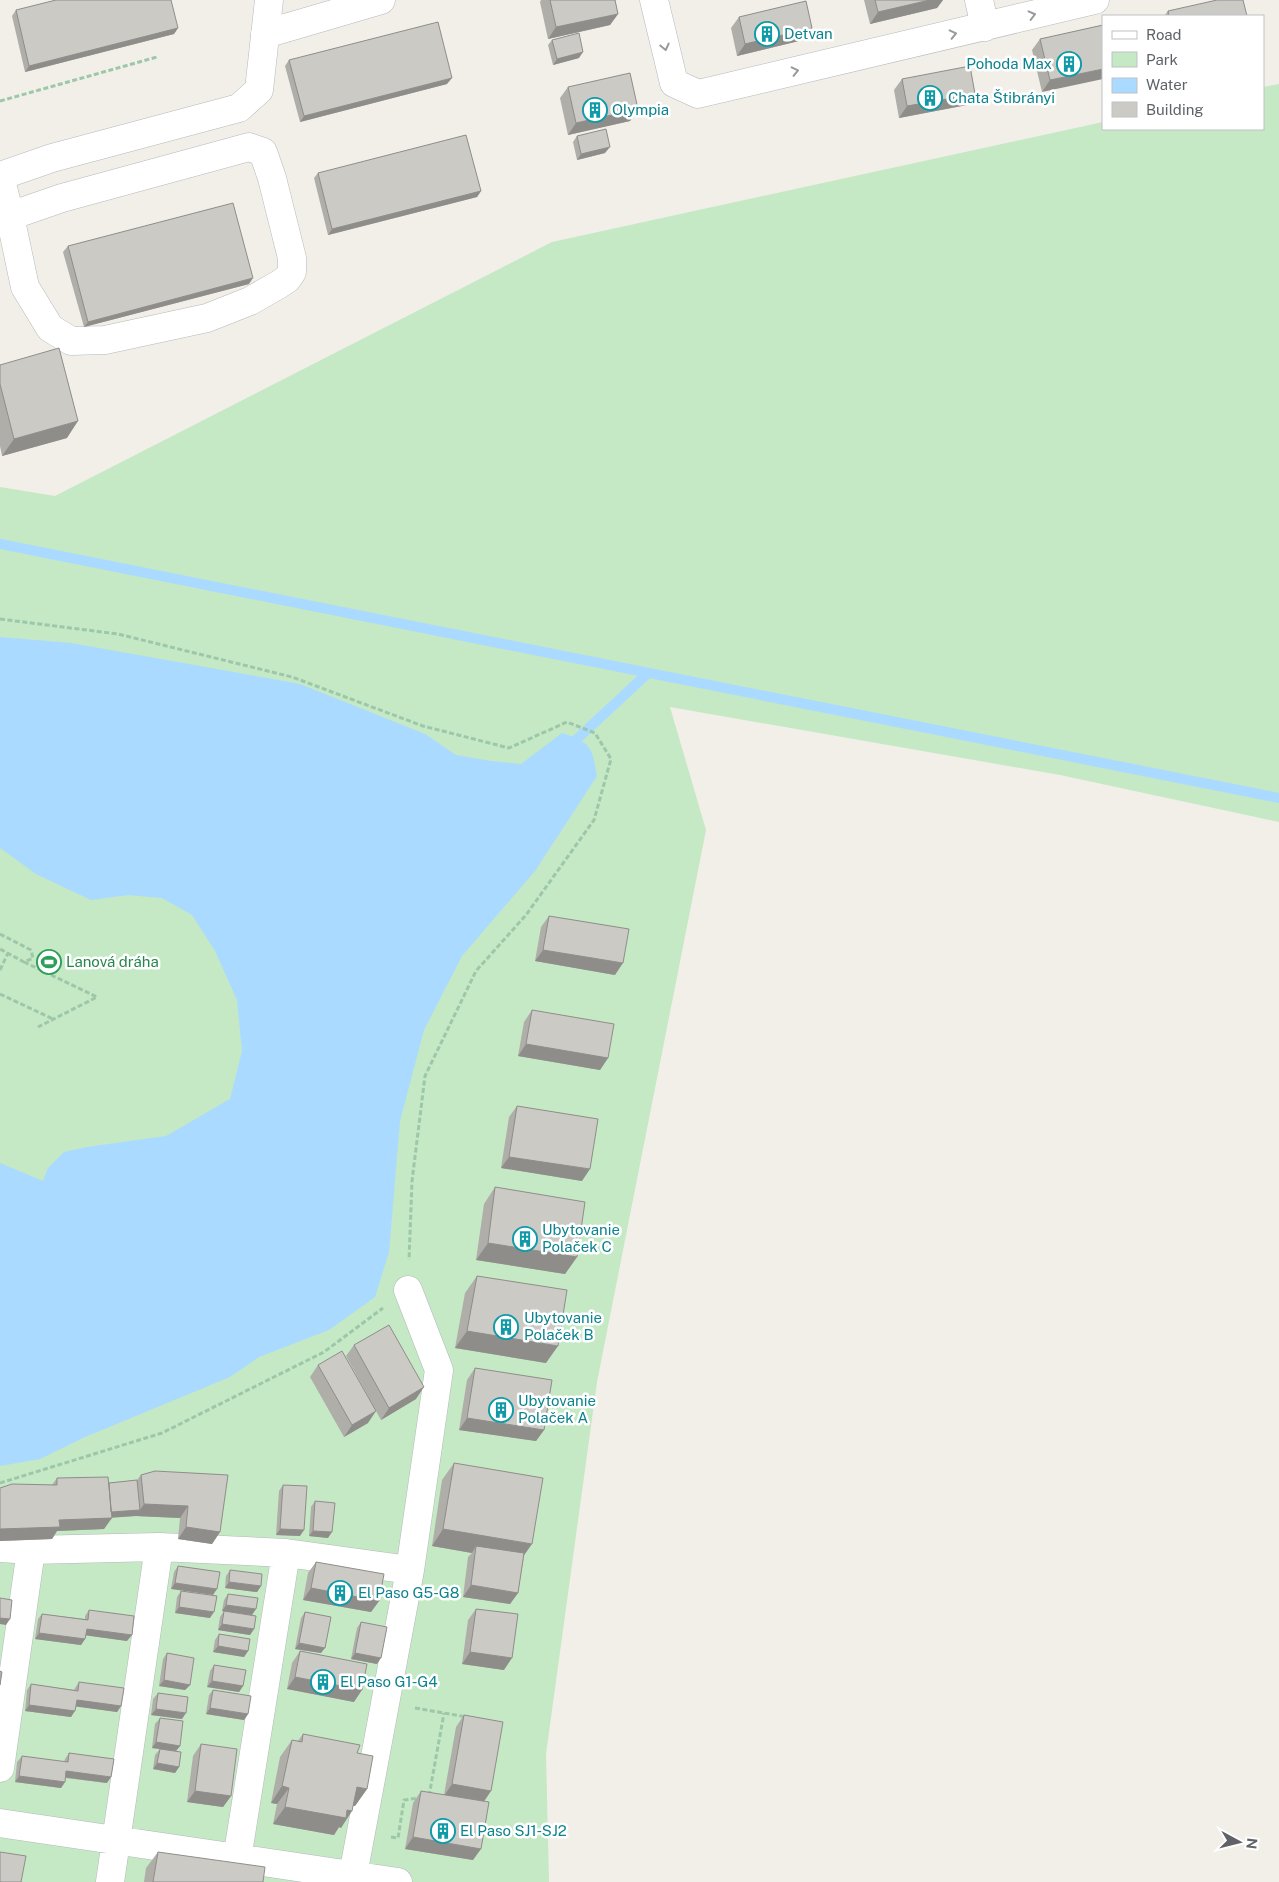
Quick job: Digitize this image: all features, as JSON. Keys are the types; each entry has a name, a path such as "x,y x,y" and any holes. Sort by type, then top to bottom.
{"street":[{"path":"5,218 62,198 249,146 263,152 272,178 292,258 292,272 287,279 250,301 207,318 105,340 71,341 50,328 25,287 5,218 0,175 52,158 239,108 259,90 269,0"},
{"path":"265,34 381,0"},
{"path":"654,0 674,83 698,94 1095,0"},
{"path":"979,0 985,27"},
{"path":"353,1875 410,1570 439,1370 408,1290"},
{"path":"0,1548 31,1550 159,1547 286,1553 410,1570"},
{"path":"110,1882 159,1547"},
{"path":"0,1768 31,1550"},
{"path":"237,1859 286,1553"},
{"path":"0,1823 398,1882"}],"path":[{"path":"0,101 157,57"},
{"path":"0,618 118,634 282,675 423,726 508,748 567,722 595,733 610,760 594,820 526,914 476,971 425,1076 412,1181 408,1290 324,1352 162,1433 0,1483"},
{"path":"0,934 31,950 33,958 24,962"},
{"path":"0,949 97,997 38,1028"},
{"path":"0,970 8,953"},
{"path":"0,994 53,1019"},
{"path":"385,1703 469,1718"},
{"path":"360,1833 398,1838 404,1800 429,1797 444,1713"}],"green space":[{"path":"1279,84 1279,822 1060,775 670,707 706,830 597,1382 546,1754 549,1882 0,1882 0,487 55,496 552,242 1102,122 1102,130 1264,130 1264,87"}],"water":[{"path":"0,637 71,643 300,684 425,734 456,755 491,761 521,764 562,733 579,739 588,747 594,758 597,776 535,871 462,956 424,1030 400,1121 389,1252 375,1297 329,1330 259,1357 230,1377 85,1437 40,1459 0,1466 0,1163 43,1181 48,1168 64,1152 166,1136 230,1099 242,1051 237,1000 215,951 192,915 162,898 128,895 91,900 36,874 0,848"}],"building":[{"path":"56,0 171,0 178,28 29,66 16,10"},
{"path":"550,0 615,0 618,14 556,27"},
{"path":"875,0 930,0 878,12"},
{"path":"1217,0 1243,0 1247,15 1169,15 1168,11"},
{"path":"806,1 812,28 745,44 739,17"},
{"path":"438,22 452,78 304,116 289,60"},
{"name":"Pohoda Max","path":"1102,25 1102,69 1050,80 1040,39"},
{"path":"579,33 583,52 557,59 552,40"},
{"path":"970,66 975,94 907,106 902,79"},
{"name":"Olympia","path":"630,73 638,109 576,123 568,87"},
{"path":"606,129 610,147 581,154 577,136"},
{"path":"466,135 481,191 332,229 318,173"},
{"path":"233,203 253,278 88,322 68,246"},
{"path":"59,348 78,421 14,439 0,384 0,365"},
{"path":"549,916 629,929 623,963 543,950"},
{"path":"532,1010 614,1024 608,1058 526,1044"},
{"path":"517,1106 598,1119 590,1169 509,1157"},
{"name":"Ubytovanie Polaček C","path":"495,1187 585,1202 577,1257 488,1243"},
{"name":"Ubytovanie Polaček B","path":"477,1276 567,1290 558,1346 467,1331"},
{"path":"389,1325 424,1387 389,1408 354,1345"},
{"path":"342,1351 376,1411 352,1425 318,1365"},
{"name":"Ubytovanie Polaček A","path":"475,1368 552,1380 544,1430 467,1418"},
{"path":"454,1463 543,1478 532,1544 443,1529"},
{"path":"155,1471 228,1475 220,1532 186,1527 188,1506 144,1504 141,1475"},
{"path":"108,1477 112,1518 59,1520 60,1527 0,1529 0,1488 12,1484 57,1485 57,1478"},
{"path":"137,1480 140,1510 111,1512 109,1483"},
{"path":"283,1485 307,1486 304,1530 280,1529"},
{"path":"315,1501 335,1503 332,1532 313,1531"},
{"path":"476,1546 524,1553 518,1593 471,1585"},
{"path":"316,1562 384,1574 379,1601 311,1588"},
{"path":"178,1566 220,1572 217,1589 175,1583"},
{"path":"230,1570 262,1574 261,1586 229,1582"},
{"path":"181,1591 217,1596 214,1612 179,1607"},
{"path":"228,1594 258,1598 256,1609 226,1605"},
{"path":"0,1598 12,1600 10,1619 0,1618"},
{"path":"476,1609 518,1614 512,1658 470,1652"},
{"path":"89,1610 134,1616 132,1635 87,1629 85,1639 39,1633 42,1614 88,1620"},
{"path":"224,1611 256,1616 254,1629 222,1624"},
{"path":"305,1612 331,1617 325,1648 299,1643"},
{"path":"361,1622 387,1627 381,1658 355,1653"},
{"path":"219,1634 250,1639 248,1651 218,1646"},
{"path":"300,1651 367,1664 362,1690 295,1677"},
{"path":"167,1653 194,1658 190,1685 164,1680"},
{"path":"214,1665 246,1670 243,1686 212,1681"},
{"path":"79,1682 124,1688 121,1706 77,1700 75,1711 29,1705 31,1684 78,1691"},
{"path":"213,1690 251,1696 248,1714 210,1708"},
{"path":"158,1693 188,1697 186,1713 156,1709"},
{"path":"464,1715 503,1722 491,1791 452,1784"},
{"path":"160,1718 183,1721 180,1746 156,1742"},
{"path":"303,1734 360,1745 357,1753 373,1756 367,1789 357,1787 352,1811 347,1810 346,1818 285,1807 289,1788 282,1786 292,1740 302,1742"},
{"path":"201,1744 237,1749 231,1796 195,1791"},
{"path":"160,1749 181,1752 179,1767 157,1763"},
{"path":"69,1753 114,1759 111,1777 66,1771 65,1782 19,1776 22,1756 68,1762"},
{"name":"El Paso SJ1-SJ2","path":"421,1791 489,1802 481,1849 413,1837"},
{"path":"0,1852 26,1856 21,1882 0,1882"},
{"path":"158,1852 265,1867 263,1882 153,1882"}],"waterway":[{"path":"0,544 1279,798"},
{"path":"578,738 648,673"}],"place":[{"name":"Detvan","path":"767,34"},
{"name":"Pohoda Max","path":"1069,64"},
{"name":"Chata Štibrányi","path":"930,98"},
{"name":"Olympia","path":"595,110"},
{"name":"Lanová dráha","path":"49,962"},
{"name":"Ubytovanie Polaček C","path":"525,1239"},
{"name":"Ubytovanie Polaček B","path":"506,1327"},
{"name":"Ubytovanie Polaček A","path":"501,1410"},
{"name":"El Paso G5-G8","path":"340,1593"},
{"name":"El Paso G1-G4","path":"323,1682"},
{"name":"El Paso SJ1-SJ2","path":"443,1831"}]}
